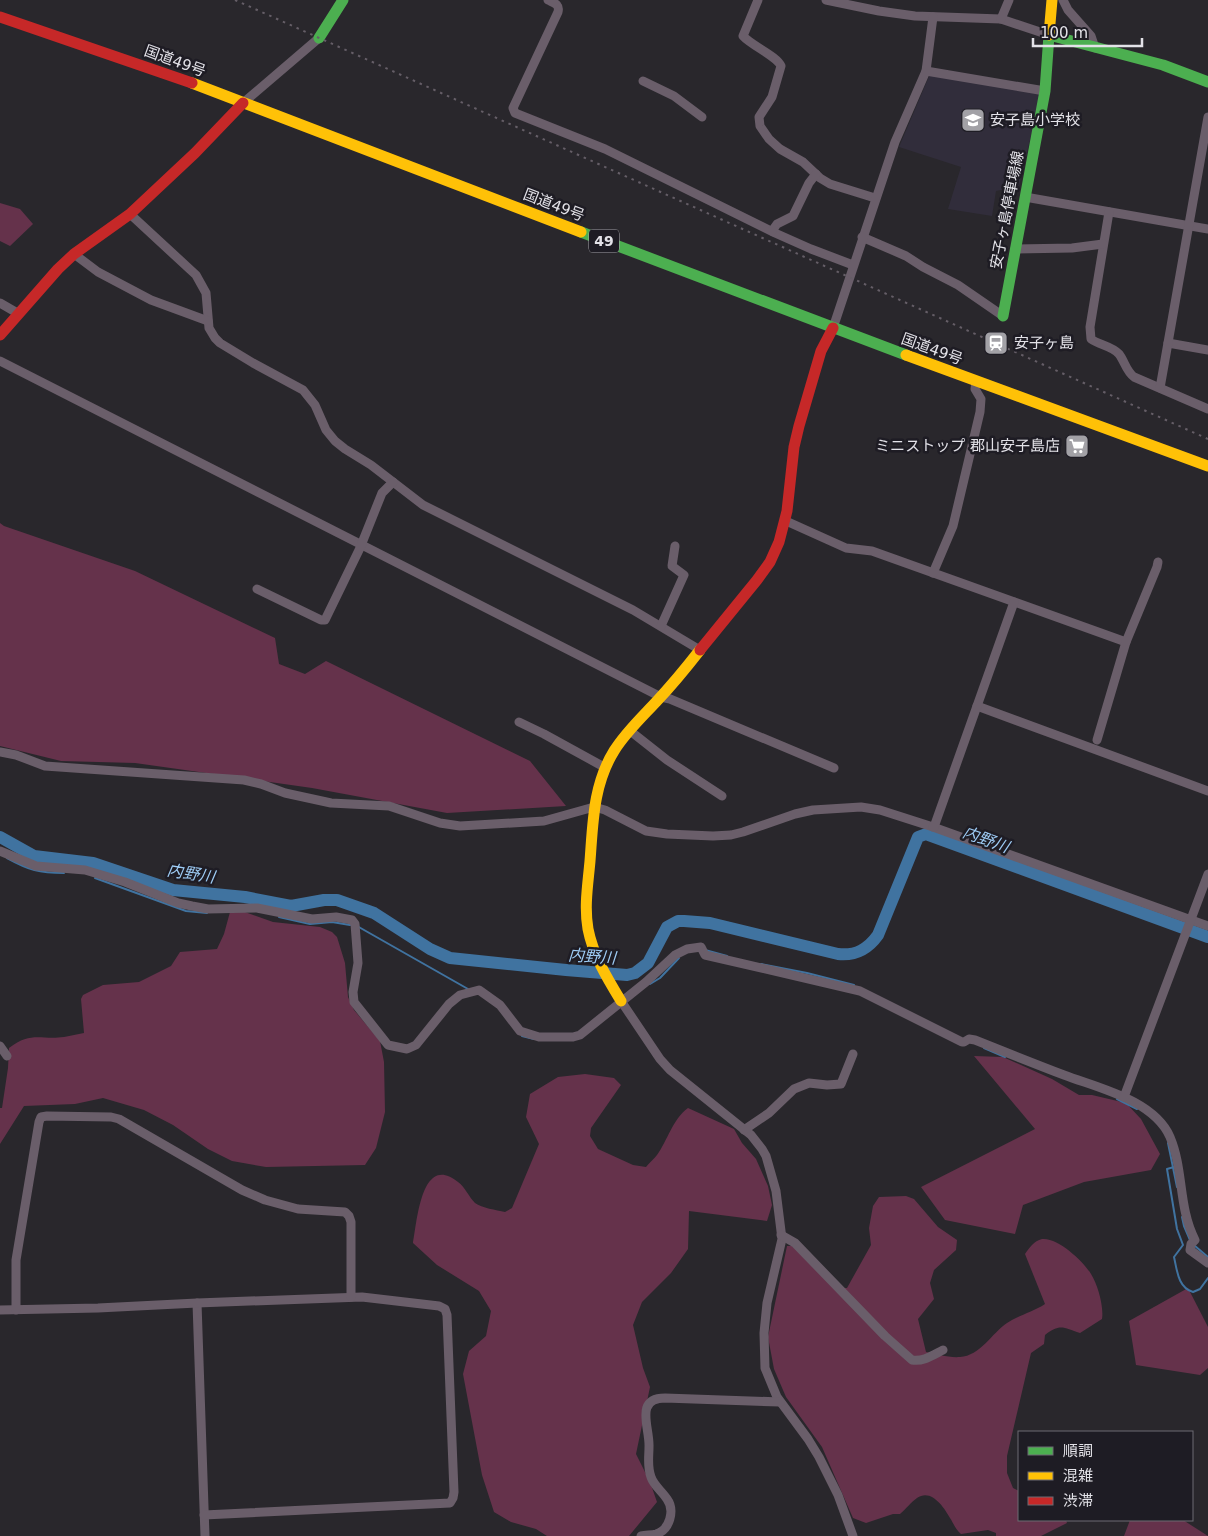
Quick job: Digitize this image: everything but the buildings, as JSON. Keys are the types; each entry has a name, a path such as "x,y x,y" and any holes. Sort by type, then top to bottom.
{"main road":[{"path":"319,38 343,0"},
{"name":"安子ヶ島停車場線","path":"1003,316 1045,91 1052,0"},
{"name":"国道49号","path":"0,17 171,75 833,328 1208,466"},
{"path":"1049,35 1163,65 1208,82"},
{"path":"0,335 58,269 74,254 130,214 195,153 243,103"},
{"path":"621,1001 598,960 588,929 587,910 594,807 597,789 604,767 619,742 661,697 700,650 752,585 779,543 786,520 800,418 819,356 833,328"}],"street":[{"path":"548,0 556,4 558,10 513,108 515,113 605,149 811,249 854,264"},
{"path":"758,0 743,36 778,61 781,66 772,96 760,115 760,124 769,139 780,149 799,159 830,184 876,198"},
{"path":"826,0 866,4 894,14 1001,19 1049,35"},
{"path":"1001,19 1009,0"},
{"path":"1062,0 1068,10 1091,36 1095,48"},
{"path":"833,328 895,142 926,71 933,17"},
{"path":"243,103 319,38"},
{"path":"926,71 1045,91"},
{"path":"642,81 674,96 702,117"},
{"path":"1160,388 1208,117"},
{"path":"772,231 777,224 793,216 809,183 816,174"},
{"path":"1025,196 1208,229"},
{"path":"1109,212 1090,327 1091,339 1115,351 1121,358 1127,371 1134,378 1208,409"},
{"path":"130,214 196,275 206,293 208,321 211,332 220,343 303,390 312,400 326,430 335,441 371,464 423,506 618,602 700,650"},
{"path":"862,237 906,256 958,285 993,307 1003,316"},
{"path":"1015,249 1072,248 1103,244"},
{"path":"74,254 98,272 151,300 208,321"},
{"path":"0,303 19,314"},
{"path":"1168,343 1208,350"},
{"path":"0,361 661,697 670,699 834,768"},
{"path":"934,572 953,526 980,412 980,399 975,389 976,381"},
{"path":"257,589 321,620 325,620 360,548 382,493 393,482"},
{"path":"786,520 846,548 872,551 1126,642"},
{"path":"661,626 684,575 672,566 675,546"},
{"path":"1097,740 1126,642 1158,562"},
{"path":"933,827 1014,602"},
{"path":"977,706 1208,791"},
{"path":"518,722 604,767"},
{"path":"629,730 667,760 722,796"},
{"path":"0,752 16,755 45,766 244,780 285,793 331,803 382,805 440,823 460,826 544,821 594,807 605,810 646,831 667,834 731,835 813,810 860,807 880,810 933,827 1208,926"},
{"path":"0,850 36,866 85,870 125,882 178,903 192,906 208,909 257,908 307,919 336,918 352,920 355,924 358,963 353,992 354,1002 388,1045 400,1049 407,1049 416,1045 449,1004 460,995 475,990 479,990 500,1005 520,1031 539,1037 573,1037 580,1035 646,982 674,955 687,949 701,947 705,955 860,991 962,1042 969,1039 975,1040 1124,1097 1151,1114 1166,1129 1174,1151 1185,1216 1195,1239 1191,1244 1190,1250 1208,1263"},
{"path":"1124,1097 1208,874"},
{"path":"621,1001 660,1059 670,1070 744,1130 758,1143 766,1156 776,1191 782,1243 767,1303 764,1333 765,1368 780,1402 815,1449 838,1495 853,1536"},
{"path":"0,1046 7,1056"},
{"path":"744,1130 769,1113 794,1089 809,1083 841,1084 853,1054"},
{"path":"16,1310 16,1254 39,1119 46,1116 111,1117 119,1119 242,1190 265,1200 298,1209 345,1212 351,1222 351,1297"},
{"path":"782,1235 795,1243 885,1336 912,1360 918,1361 943,1350"},
{"path":"0,1310 98,1308 351,1297 366,1297 439,1306 445,1309 447,1315 453,1500 450,1503 204,1516"},
{"path":"197,1303 205,1536"},
{"path":"641,1536 661,1532 667,1527 671,1517 670,1503 652,1480 648,1467 649,1448 645,1412 650,1401 657,1398 665,1398 780,1402"}],"shaded area":[{"name":"安子島小学校","path":"930,74 1041,94 1019,186 996,191 992,216 948,209 961,167 899,147"},
{"path":"0,203 20,209 33,224 10,246 0,241"},
{"path":"0,523 135,571 275,638 279,664 305,674 326,661 530,761 566,806 447,813 312,788 135,763 61,761 0,746"},
{"path":"242,911 273,922 320,927 332,932 337,937 345,963 348,997 354,1010 380,1041 384,1062 385,1112 376,1148 365,1165 266,1167 232,1161 208,1149 173,1125 144,1110 103,1098 75,1104 24,1106 0,1144 0,1108 2,1108 8,1068 9,1048 30,1038 56,1038 84,1033 81,999 83,995 103,985 139,982 171,966 180,952 217,949 224,934 230,912"},
{"path":"974,1056 1003,1057 1052,1079 1079,1095 1092,1095 1126,1103 1141,1119 1160,1154 1151,1170 1084,1182 1023,1205 1015,1234 945,1220 921,1187 1035,1129"},
{"path":"585,1074 614,1078 621,1085 591,1128 590,1136 598,1149 633,1165 646,1167 661,1149 678,1118 688,1108 734,1129 742,1143 756,1159 768,1186 772,1205 767,1221 689,1211 688,1249 671,1273 642,1302 633,1325 643,1368 650,1387 636,1454 650,1482 657,1502 629,1536 547,1536 536,1529 511,1522 494,1512 482,1475 463,1374 469,1351 486,1336 491,1311 479,1291 437,1265 413,1243 423,1194 429,1183 436,1176 446,1175 458,1182 475,1203 481,1206 505,1212 512,1208 539,1144 526,1117 530,1094 558,1077"},
{"path":"906,1196 914,1199 938,1227 957,1240 956,1250 934,1270 930,1283 934,1299 918,1319 926,1352 951,1357 967,1356 974,1353 1007,1323 1045,1304 1025,1254 1039,1240 1048,1239 1063,1246 1077,1257 1091,1274 1100,1296 1102,1319 1080,1333 1066,1328 1050,1331 1045,1335 1044,1344 1031,1353 1007,1456 1007,1473 1013,1488 1018,1490 1018,1521 1066,1521 1067,1523 1041,1536 996,1536 996,1533 988,1530 961,1534 941,1504 927,1495 917,1498 900,1514 893,1514 866,1523 853,1518 822,1447 786,1397 774,1369 768,1337 787,1246 792,1246 841,1288 847,1288 871,1245 869,1228 873,1206 879,1197"},
{"path":"1188,1288 1208,1327 1208,1368 1200,1375 1136,1365 1129,1321"},
{"path":"1130,1521 1185,1521 1208,1536 1124,1536"}],"waterway":[{"name":"内野川","path":"0,837 34,856 93,863 173,890 245,897 291,906 324,900 337,900 374,913 430,949 450,958 566,970 627,975 635,973 648,963 667,927 678,921 710,923 838,954 856,953 866,948 878,935 918,837 926,834 1208,937"},
{"path":"7,858 34,870 64,873"},
{"path":"95,878 186,911 207,913"},
{"path":"279,917 310,924 332,922 350,925"},
{"path":"357,926 468,989"},
{"path":"705,950 727,956"},
{"path":"650,984 660,978 679,958"},
{"path":"761,964 854,985"},
{"path":"522,1036 534,1039"},
{"path":"984,1048 1005,1057"},
{"path":"1117,1099 1137,1109"},
{"path":"1168,1143 1177,1187"},
{"path":"1174,1167 1167,1169 1177,1229 1183,1245 1174,1257 1177,1273 1184,1287 1193,1292 1200,1289 1208,1278"},
{"path":"1182,1217 1190,1240"},
{"path":"1195,1246 1208,1257"}],"railway":[{"path":"235,0 1208,439"}],"traffic: fast":[{"path":"319,38 343,0"},
{"path":"1003,316 1045,91 1049,35 1163,65 1208,82"},
{"path":"581,232 906,355"}],"traffic: slow":[{"path":"1049,35 1052,0"},
{"path":"192,83 581,232"},
{"path":"906,355 1208,466"},
{"path":"621,1001 597,957 588,929 586,903 595,804 602,777 618,744 700,650"}],"traffic: jam":[{"path":"0,17 192,83"},
{"path":"0,335 58,269 74,254 130,214 195,153 243,103"},
{"path":"700,650 757,580 770,562 779,542 787,511 794,447 799,426 821,351 833,328"}],"place":[{"name":"安子島小学校","path":"973,120"},
{"name":"安子ヶ島","path":"996,343"},
{"name":"ミニストップ 郡山安子島店","path":"1077,446"}]}
